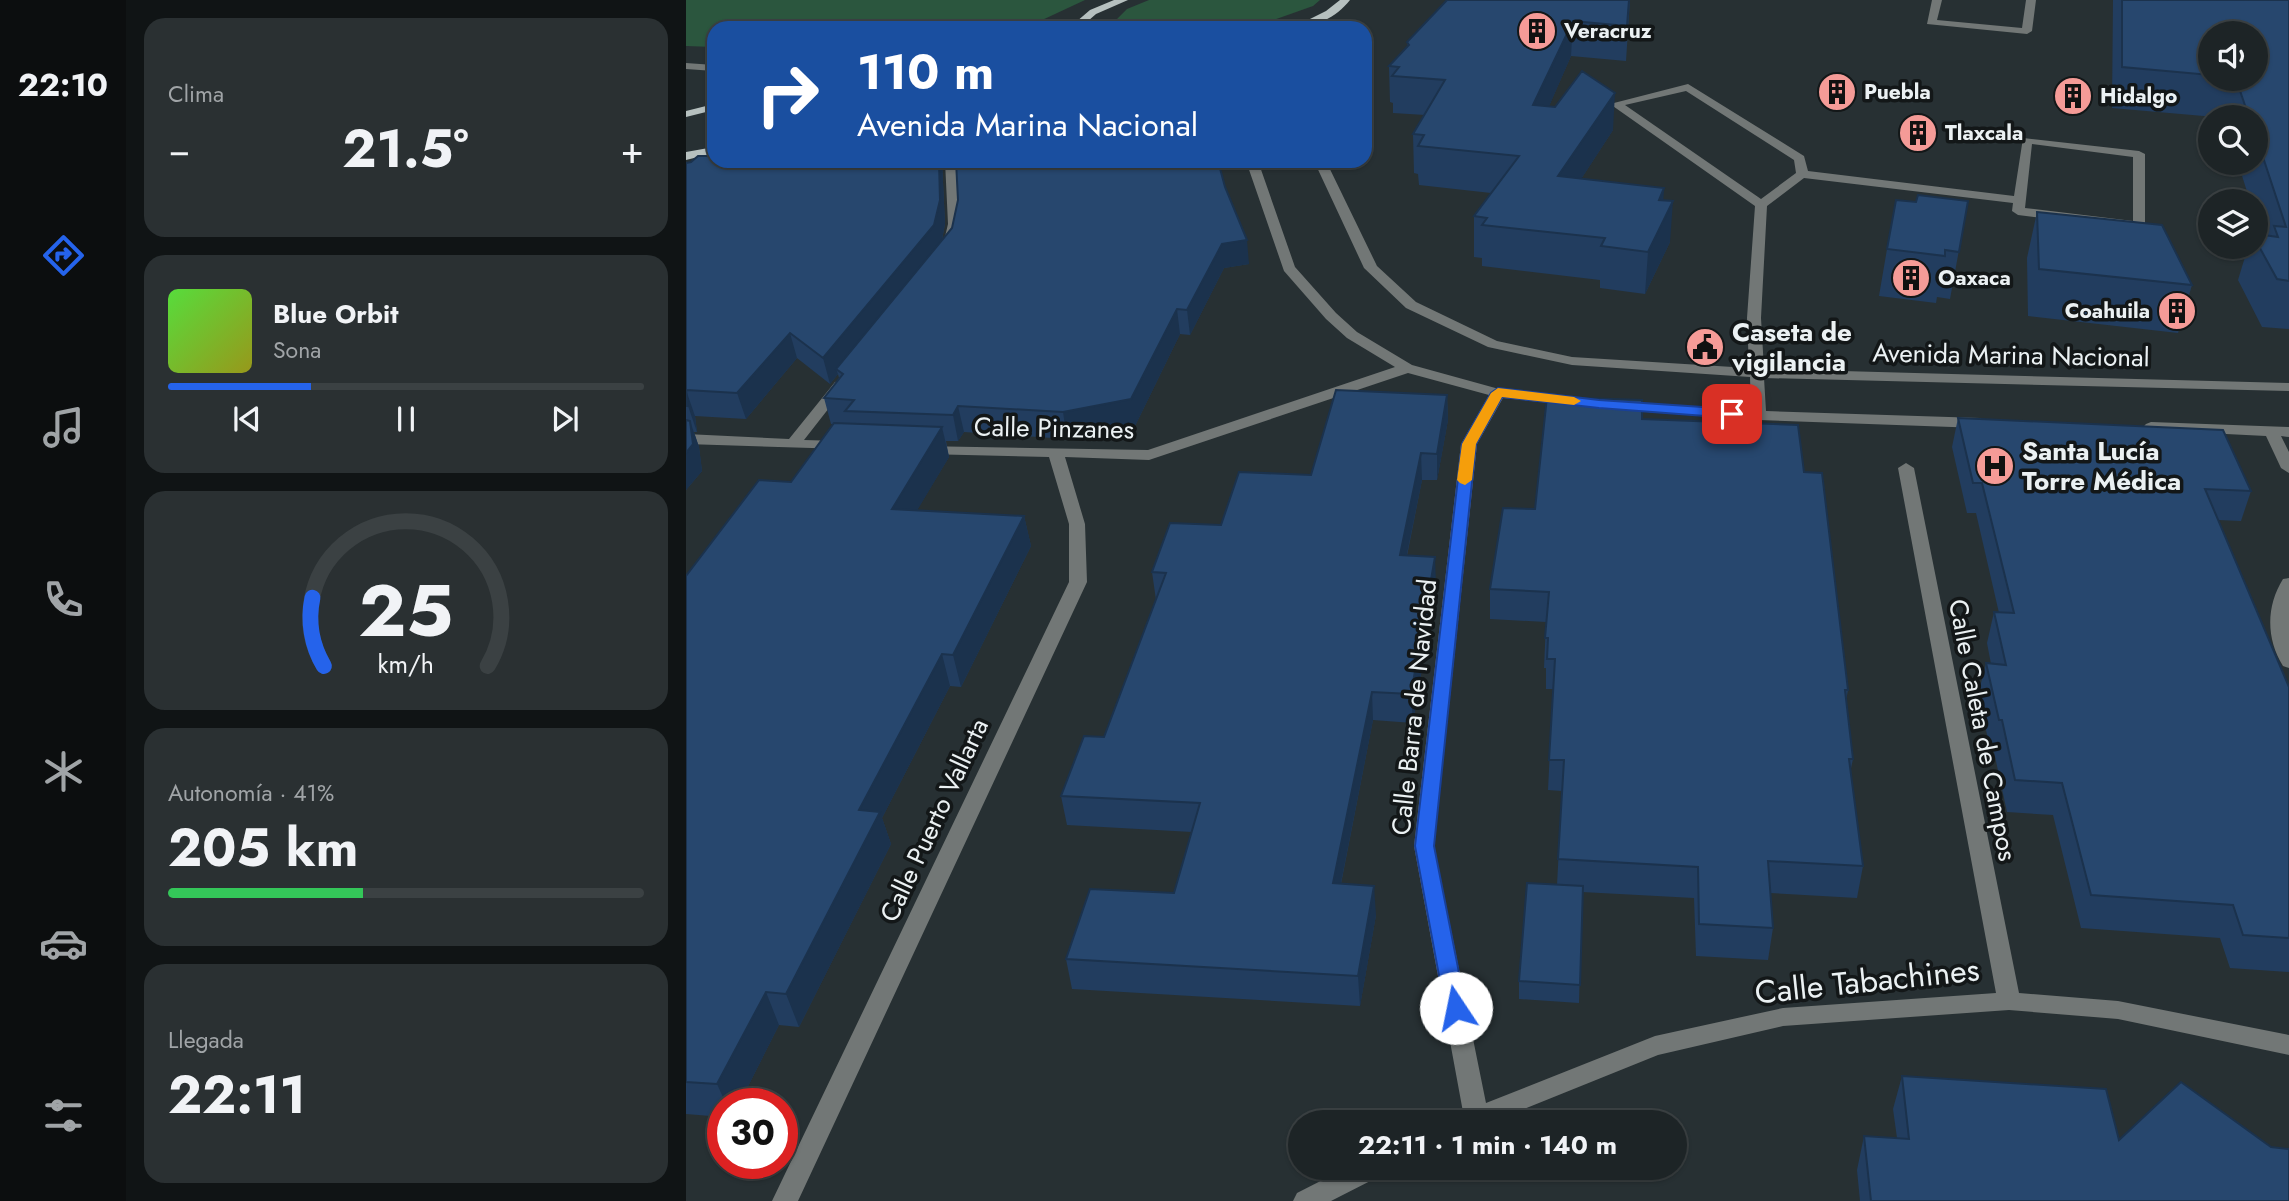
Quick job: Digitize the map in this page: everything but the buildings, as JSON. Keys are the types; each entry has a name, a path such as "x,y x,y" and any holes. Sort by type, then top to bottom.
{"main road":[{"path":"1082,21 1093,12 1123,0"},
{"path":"1315,21 1341,6 1345,0"},
{"path":"686,114 707,109"},
{"path":"686,156 707,151"}],"street":[{"path":"1937,0 1931,22 2027,31 2031,0"},
{"path":"686,66 707,68"},
{"path":"1761,205 1616,104 1688,87 1800,158 1802,174"},
{"path":"2028,140 2139,154 2138,226 2018,211 2019,200 2028,140"},
{"path":"947,251 954,224 951,168"},
{"path":"1254,168 1289,268 1331,316 1352,335 1406,368 1498,393 1592,403 1759,415 1994,423"},
{"name":"Avenida Marina Nacional","path":"1323,168 1371,268 1411,305 1493,344 1572,361 1757,373 2289,387"},
{"path":"1759,415 1754,318 1761,205 1802,174 2019,200"},
{"name":"Calle Pinzanes","path":"904,448 1149,455 1406,368"},
{"path":"793,444 853,369"},
{"name":"Calle Barra de Navidad","path":"1468,1110 1424,846 1469,444 1498,393"},
{"path":"2132,427 2289,432"},
{"path":"2271,431 2289,468"},
{"path":"686,439 862,447"},
{"name":"Calle Puerto Vallarta","path":"785,1201 1078,582 1077,524 1056,454"},
{"name":"Calle Caleta de Campos","path":"1906,468 2009,1001"},
{"path":"2289,583 2280,598 2280,642 2289,662"},
{"name":"Calle Tabachines","path":"1493,1110 1655,1046 1783,1017 2009,1001 2118,1010 2289,1045"},
{"path":"1306,1201 1347,1180"}],"green space":[{"path":"686,0 1085,0 1040,21 707,21 707,47 686,46"},
{"path":"1149,0 1320,0 1313,6 1271,21 1115,21 1127,9"}],"slow traffic":[{"path":"1465,480 1469,444 1498,393 1574,401"}],"place":[{"name":"Veracruz","path":"1537,31"},
{"name":"Puebla","path":"1837,92"},
{"name":"Hidalgo","path":"2073,96"},
{"name":"Tlaxcala","path":"1918,133"},
{"name":"Oaxaca","path":"1911,278"},
{"name":"Coahuila","path":"2177,311"},
{"name":"Caseta de vigilancia","path":"1705,347"},
{"name":"Santa Lucía Torre Médica","path":"1995,466"}],"route":[{"path":"1456,1008 1424,846 1469,444 1498,393 1732,414"}]}
